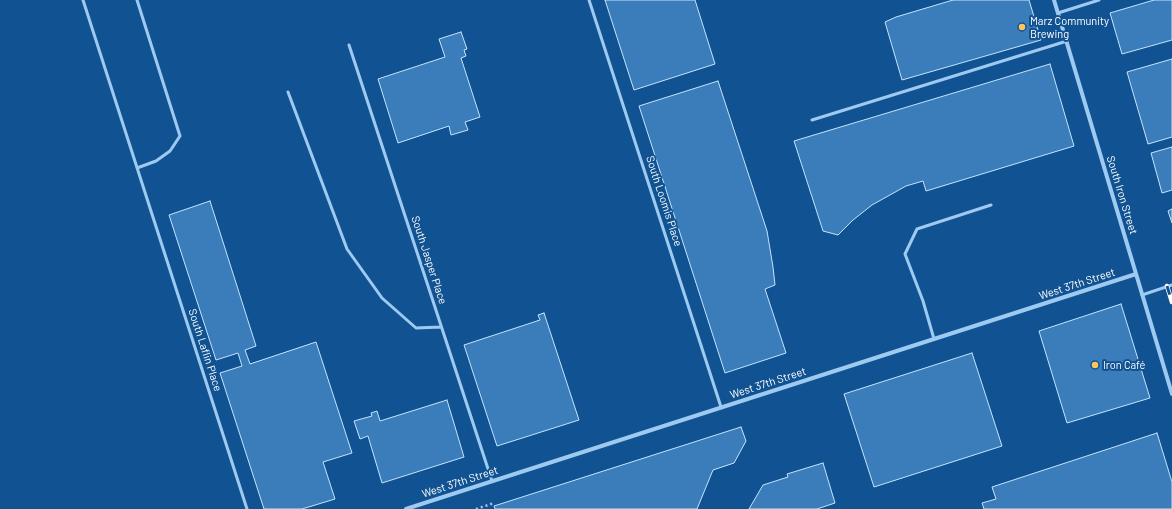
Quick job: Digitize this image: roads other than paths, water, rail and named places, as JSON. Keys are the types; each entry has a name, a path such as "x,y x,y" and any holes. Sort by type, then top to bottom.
{"street":[{"name":"South Iron Street","path":"1054,0 1172,394"},
{"name":"West 37th Street","path":"406,509 1136,274"}],"lane":[{"name":"South Laflin Place","path":"82,0 247,509"},
{"path":"137,0 180,136 170,151 156,161 137,168"},
{"name":"South Loomis Place","path":"589,0 722,408"},
{"path":"1058,13 1099,0"},
{"path":"812,120 1067,41"},
{"name":"South Jasper Place","path":"349,45 492,481"},
{"path":"288,92 347,249 382,298 416,328 441,327"},
{"path":"934,340 923,301 905,254 917,229 991,205"},
{"path":"1142,295 1172,285"}],"railway":[{"path":"1167,286 1172,302"}],"place":[{"name":"Marz Community Brewing","path":"1022,27"},
{"name":"Iron Café","path":"1095,365"}]}
